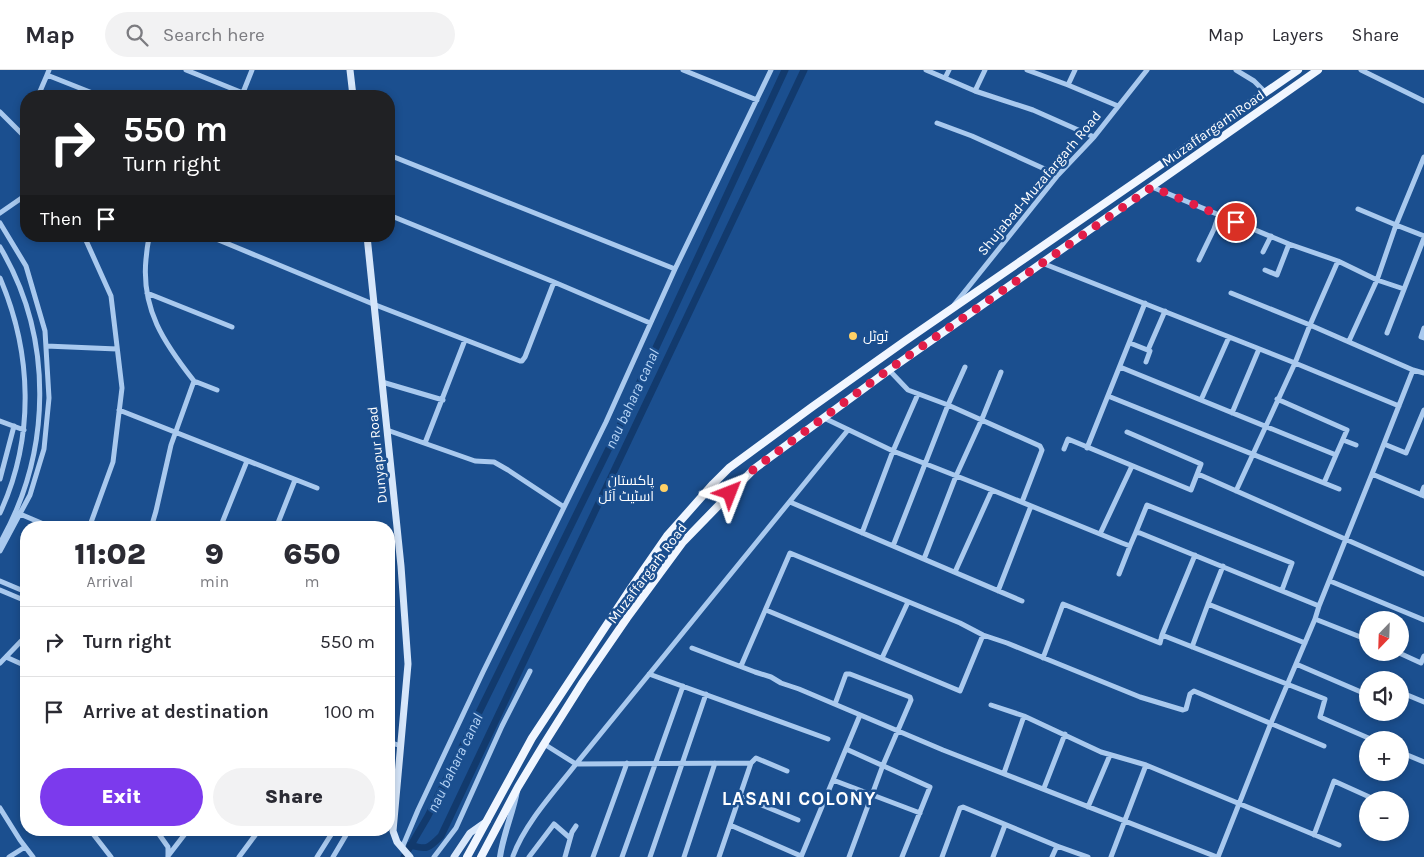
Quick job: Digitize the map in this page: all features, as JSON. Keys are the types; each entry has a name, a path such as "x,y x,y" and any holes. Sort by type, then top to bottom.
{"main road":[{"path":"350,70 352,90"},
{"name":"Muzaffargarh Road","path":"467,857 532,738 590,650 667,536 729,468 949,311 1298,70"},
{"name":"Muzaffargarh Road","path":"481,857 544,744 583,682 648,588 683,542 754,469 888,370 1318,70"},
{"name":"Dunyapur Road","path":"368,242 401,566 408,664 395,810"},
{"path":"590,650 601,656"},
{"path":"454,857 470,833 488,820"},
{"name":"Dunyapur Road","path":"395,836 402,848"},
{"path":"402,848 410,857"}],"street":[{"path":"186,70 231,90"},
{"path":"244,90 252,70"},
{"path":"683,70 757,100"},
{"path":"402,848 483,672 606,422 675,269 770,70"},
{"path":"926,70 975,91 1033,110 1094,137"},
{"path":"945,78 948,70"},
{"path":"975,91 984,70"},
{"path":"1027,70 1118,106"},
{"path":"1068,85 1075,70"},
{"name":"Shujabad-Muzafargarh Road","path":"949,311 1058,175 1094,137 1147,70"},
{"path":"1236,70 1254,81 1266,93"},
{"path":"1361,70 1424,101"},
{"path":"40,90 48,72 87,90"},
{"path":"0,112 20,130"},
{"path":"937,123 972,136 1058,175"},
{"path":"395,157 675,269"},
{"path":"1349,341 1377,280 1396,225 1424,157"},
{"path":"1152,187 1289,244 1338,261 1377,280 1404,289"},
{"path":"0,214 20,199"},
{"path":"1358,209 1424,237 1387,333"},
{"path":"1199,260 1214,229 1218,214"},
{"path":"395,217 650,323"},
{"path":"0,222 26,266 45,331 49,398 44,449 30,495 0,551"},
{"path":"1263,252 1271,236"},
{"path":"87,242 111,296 122,388 113,462 92,521"},
{"path":"148,242 144,277 152,314 170,352 194,381 217,390"},
{"path":"223,242 373,304 522,361 554,282"},
{"path":"1265,270 1277,275 1289,244"},
{"path":"0,247 17,280 28,312 38,362 40,396 37,438 30,471 16,511 0,543"},
{"path":"1236,491 1295,362 1338,261"},
{"path":"1042,263 1295,362 1399,406"},
{"path":"0,278 17,325 24,358 26,392 24,430 15,474 0,513"},
{"path":"147,293 232,327"},
{"path":"1232,293 1424,373"},
{"path":"1087,448 1146,303"},
{"path":"1146,362 1150,351 1148,350 1165,311"},
{"path":"1424,328 1421,336 1424,338"},
{"path":"1201,400 1229,337"},
{"path":"425,443 465,340"},
{"path":"1130,342 1148,350"},
{"path":"46,346 117,349"},
{"path":"1232,413 1259,349"},
{"path":"893,546 948,405 965,367"},
{"path":"1120,368 1336,454"},
{"path":"888,370 908,390 982,419 1040,446 1042,450 1022,502"},
{"path":"692,648 771,677 781,683 1088,807 1218,857 1271,724 1316,619 1319,606 1413,370"},
{"path":"924,559 956,476 1001,372"},
{"path":"153,521 175,432 194,381"},
{"path":"382,382 443,400"},
{"path":"862,533 893,452 918,394"},
{"path":"1108,396 1339,489"},
{"path":"1277,399 1347,430 1324,483"},
{"path":"119,410 317,488"},
{"path":"1384,444 1406,453 1424,410"},
{"path":"824,418 893,452 926,463 1130,546"},
{"path":"0,421 24,430"},
{"path":"0,479 14,426"},
{"path":"387,430 475,461 494,462 564,506"},
{"path":"513,856 517,845 534,820 576,764 848,430"},
{"path":"1064,449 1068,440 1191,490 1201,464 1127,432"},
{"path":"1343,440 1356,445"},
{"path":"223,521 247,461"},
{"path":"1100,534 1132,466"},
{"path":"1198,474 1424,574"},
{"path":"1372,474 1422,496 1424,487"},
{"path":"279,521 296,480"},
{"path":"955,572 992,490"},
{"path":"790,502 1022,601"},
{"path":"1119,574 1147,505 1292,563 1282,590"},
{"path":"998,591 1031,506"},
{"path":"20,514 37,521"},
{"path":"1136,532 1319,606"},
{"path":"742,666 790,553 960,623 983,635 1140,697 1183,710 1186,709 1190,694 1194,691 1324,746"},
{"path":"1043,658 1063,604 1160,643 1195,555"},
{"path":"1192,647 1223,566"},
{"path":"0,581 20,589"},
{"path":"1330,581 1424,620"},
{"path":"0,590 20,598"},
{"path":"882,658 908,602"},
{"path":"1208,604 1305,643"},
{"path":"766,610 960,691 983,635"},
{"path":"1316,619 1359,636"},
{"path":"1162,635 1325,699 1320,717 1359,734"},
{"path":"0,663 20,642"},
{"path":"1409,657 1423,663 1424,656"},
{"path":"6,657 20,663"},
{"path":"1296,664 1359,691"},
{"path":"434,857 456,828 502,726 530,671"},
{"path":"649,674 828,739"},
{"path":"835,704 846,674 910,697 911,700 883,765 849,857"},
{"path":"622,857 683,686"},
{"path":"650,857 706,694"},
{"path":"1409,696 1424,702"},
{"path":"991,704 1024,716 1110,755 1146,765 1339,846"},
{"path":"730,825 801,857 860,714"},
{"path":"1004,773 1024,716"},
{"path":"1044,788 1065,734"},
{"path":"395,744 401,746"},
{"path":"544,744 576,764 751,763"},
{"path":"846,749 930,787 902,857"},
{"path":"1088,807 1110,755"},
{"path":"1409,756 1424,762"},
{"path":"719,857 751,763 756,758 787,771"},
{"path":"593,857 627,763"},
{"path":"684,857 716,763"},
{"path":"1111,857 1146,765"},
{"path":"833,780 920,813"},
{"path":"1314,835 1334,781 1359,792"},
{"path":"500,857 515,806 518,788"},
{"path":"740,796 798,820"},
{"path":"942,857 960,808 963,807 1088,857"},
{"path":"0,808 33,857"},
{"path":"529,857 554,824 570,838"},
{"path":"993,857 1005,825"},
{"path":"565,857 570,838 576,826"},
{"path":"95,836 111,857"},
{"path":"160,836 168,847 167,857"},
{"path":"167,857 183,836"},
{"path":"239,857 255,836"},
{"path":"317,857 330,836"},
{"path":"333,857 345,836"},
{"path":"1052,857 1057,846"},
{"path":"9,857 25,847"}],"waterway":[{"name":"nau bahara canal","path":"404,857 428,816 613,440 785,70"},
{"path":"410,845 424,848 433,844 441,836 804,70"}],"place":[{"name":"ٹوٹل","path":"853,336"},
{"name":"پاکستان اسٹیٹ آئل","path":"664,488"}],"district":[{"name":"LASANI COLONY","path":"799,798"}],"route":[{"path":"730,493 754,469 888,370 1152,187 1236,222"}]}
